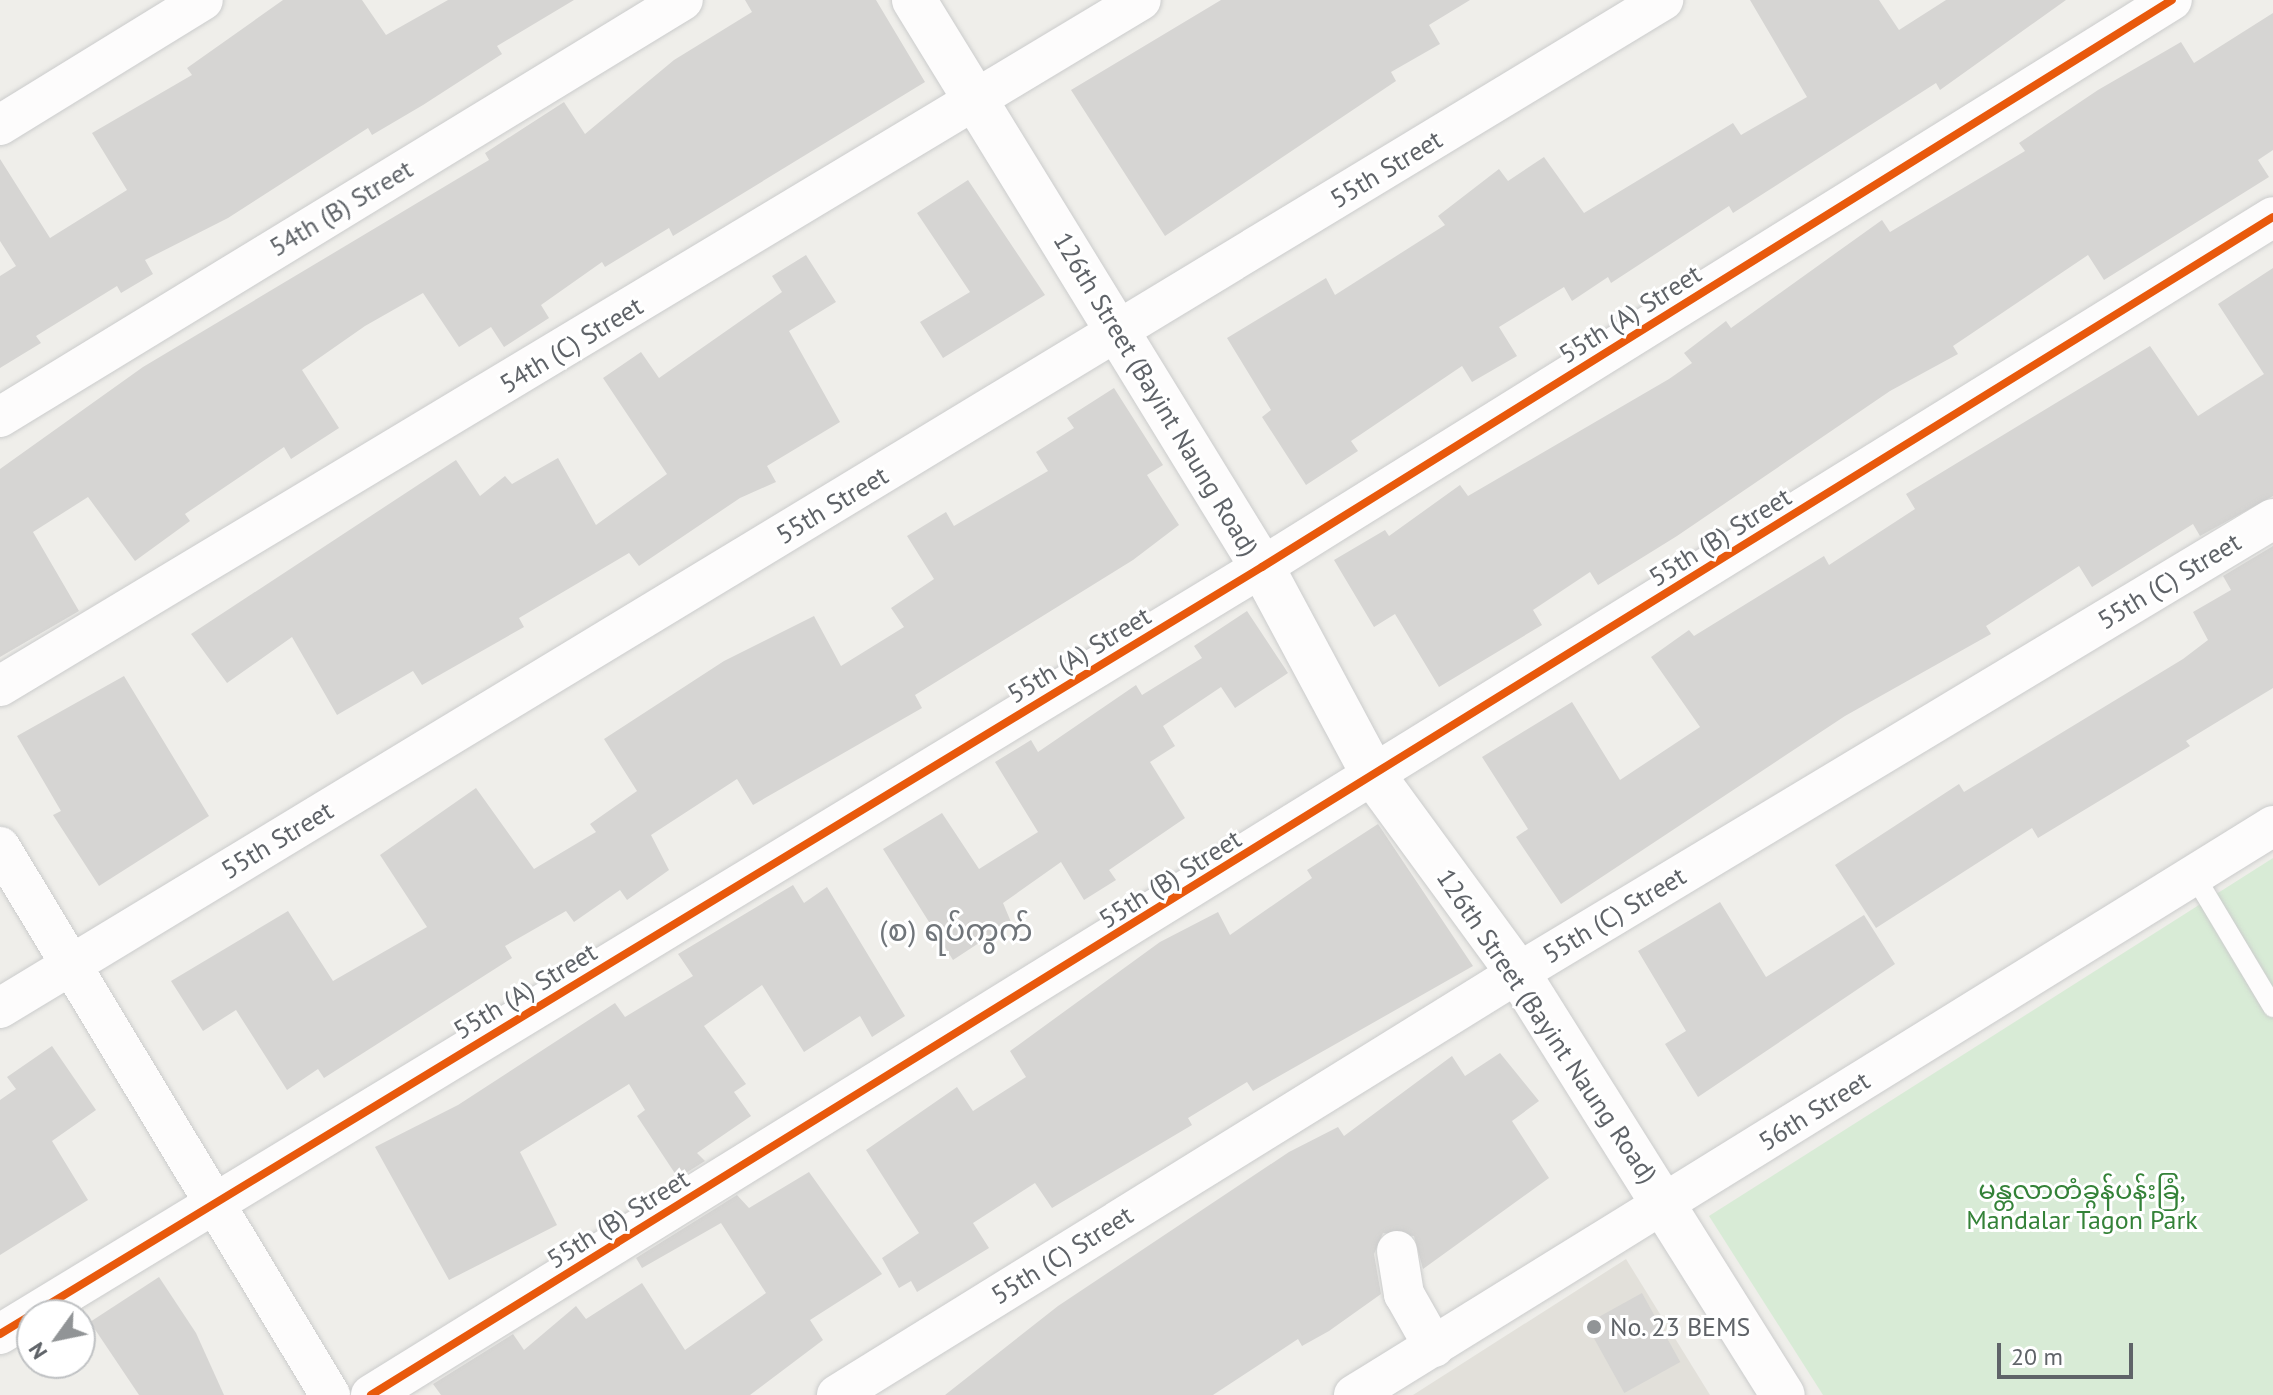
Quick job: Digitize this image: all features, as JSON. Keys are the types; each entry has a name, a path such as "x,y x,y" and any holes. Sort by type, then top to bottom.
{"street":[{"path":"0,125 203,0"},
{"name":"54th (B) Street","path":"0,417 683,0"},
{"name":"126th Street (Bayint Naung Road)","path":"914,0 1262,567 1374,776 1518,973 1666,1202 1783,1395"},
{"name":"54th (C) Street","path":"0,686 977,102 1141,0"},
{"name":"55th Street","path":"0,1008 1663,0"},
{"name":"55th (A) Street","path":"0,1334 1262,567 2172,0"},
{"name":"55th (B) Street","path":"371,1395 2273,217"},
{"name":"55th (C) Street","path":"837,1395 1518,973 2273,519"},
{"name":"56th Street","path":"1354,1395 2273,826"},
{"path":"0,847 218,1201 330,1395"},
{"path":"1397,1251 1404,1294 1434,1347"}],"lane":[{"path":"2194,875 2273,1007"}],"shaded area":[{"name":"No. 23 BEMS","path":"1626,1259 1710,1395 1413,1395"}],"green space":[{"name":"မန္တလာတံခွန်ပန်းခြံ, Mandalar Tagon Park","path":"2273,858 2273,1395 1823,1395 1709,1216"}],"building":[{"path":"283,0 362,0 386,35 448,0 574,0 497,46 502,54 423,105 372,135 368,128 228,218 145,260 153,274 121,293 117,286 36,336 41,343 0,368 0,276 16,266 0,241 0,159 50,238 127,190 92,133 192,75 187,68"},
{"path":"745,0 876,0 925,82 673,236 669,228 605,267 602,262 541,305 549,318 504,347 491,327 459,347 423,293 365,326 302,370 339,428 291,459 284,447 185,514 190,521 135,561 88,497 33,532 79,611 0,657 0,469 143,367 489,160 485,153 564,102 585,134 674,60 752,12"},
{"path":"1221,0 1470,0 1429,25 1440,44 1391,72 1396,81 1165,236 1071,90"},
{"path":"1750,0 1879,0 1899,30 1946,0 2066,0 1940,90 1936,83 1733,213 1729,206 1611,283 1608,277 1572,301 1564,287 1499,327 1517,356 1472,382 1462,366 1351,441 1358,451 1306,485 1262,417 1271,410 1227,338 1326,278 1335,295 1445,225 1438,216 1499,169 1508,181 1544,157 1584,213 1733,123 1741,135 1807,97"},
{"path":"2273,13 2273,150 2258,160 2269,177 2104,280 2088,255 1953,346 1958,354 1890,391 1677,536 1598,585 1590,572 1533,610 1542,625 1439,687 1395,614 1374,627 1334,560 1385,530 1389,536 1460,485 1468,496 1669,379 1692,363 1684,353 1726,321 1731,328 1882,220 1890,232 2025,151 2019,143 2098,90 2181,42 2194,63"},
{"path":"968,180 1045,295 943,358 920,322 970,292 917,213"},
{"path":"806,255 836,302 789,331 840,422 767,466 776,482 740,498 639,566 629,553 519,618 524,627 422,685 413,671 337,715 292,637 227,683 191,634 456,460 480,496 505,476 512,484 558,458 596,525 667,474 603,378 641,352 659,378 782,292 772,276"},
{"path":"2273,268 2273,496 2200,536 2193,524 2092,587 2079,566 1986,626 1991,634 1845,716 1561,904 1516,837 1528,829 1482,757 1572,702 1620,780 1700,727 1651,657 1689,630 1694,636 1824,556 1829,565 1915,509 1906,494 2150,346 2198,416 2264,374 2218,304"},
{"path":"1114,388 1163,465 1147,475 1179,525 1133,560 915,695 922,708 753,805 737,779 651,835 669,870 627,900 620,890 574,922 566,911 505,946 512,958 324,1078 318,1069 287,1090 236,1010 203,1031 171,981 288,911 333,981 427,927 380,855 476,788 534,869 596,832 590,824 637,791 604,739 724,661 814,616 841,666 904,627 891,608 934,579 907,536 946,512 954,526 1048,471 1036,452 1074,428 1067,418"},
{"path":"2273,546 2273,688 2186,741 2190,746 2038,838 2032,828 1876,928 1835,865 1959,784 1964,792 2183,659 2208,640 2193,612 2231,590 2223,576"},
{"path":"1247,611 1288,673 1235,708 1221,687 1163,726 1175,746 1150,762 1185,818 1109,870 1116,880 1084,900 1061,862 1003,903 1011,922 953,960 883,849 942,813 979,869 1038,832 995,762 1031,740 1038,752 1136,685 1142,695 1202,658 1194,646"},
{"path":"124,676 209,816 99,886 53,815 61,811 17,736"},
{"path":"1378,824 1473,966 1253,1091 1247,1082 1188,1118 1192,1125 1052,1208 1035,1183 973,1223 989,1248 917,1292 911,1281 899,1288 882,1258 919,1233 866,1150 957,1087 973,1111 1026,1077 1010,1051 1160,942 1218,912 1230,935 1312,878 1307,870"},
{"path":"793,885 804,903 827,887 905,1016 872,1037 860,1016 804,1052 762,985 704,1026 746,1084 734,1092 751,1116 697,1153 705,1161 678,1178 637,1116 645,1110 629,1084 520,1152 557,1225 449,1280 375,1147 458,1105 615,1003 625,1017 693,976 678,954"},
{"path":"1720,902 1766,977 1864,915 1895,964 1698,1097 1665,1044 1686,1031 1638,951"},
{"path":"52,1046 96,1110 52,1141 88,1200 0,1255 0,1100 16,1089 7,1077"},
{"path":"1500,1053 1539,1101 1512,1121 1549,1178 1423,1269 1414,1236 1383,1233 1374,1254 1381,1294 1329,1331 1302,1346 1298,1339 1213,1395 945,1395 1058,1306 1289,1152 1338,1127 1344,1136 1452,1056 1465,1076"},
{"path":"809,1172 882,1274 810,1320 823,1340 750,1395 441,1395 433,1384 513,1334 524,1350 576,1306 586,1319 642,1283 685,1350 766,1293 721,1223 642,1268 636,1258 737,1195 749,1208"},
{"path":"159,1277 196,1333 224,1395 139,1395 96,1331 96,1318"},
{"path":"1642,1293 1680,1362 1624,1393 1586,1324"}],"cycle path":[{"path":"0,1334 1262,567 2172,0"},
{"path":"371,1395 2273,217"}],"place":[{"name":"No. 23 BEMS","path":"1594,1327"}],"district":[{"name":"(စ) ရပ်ကွက်","path":"956,930"}]}
